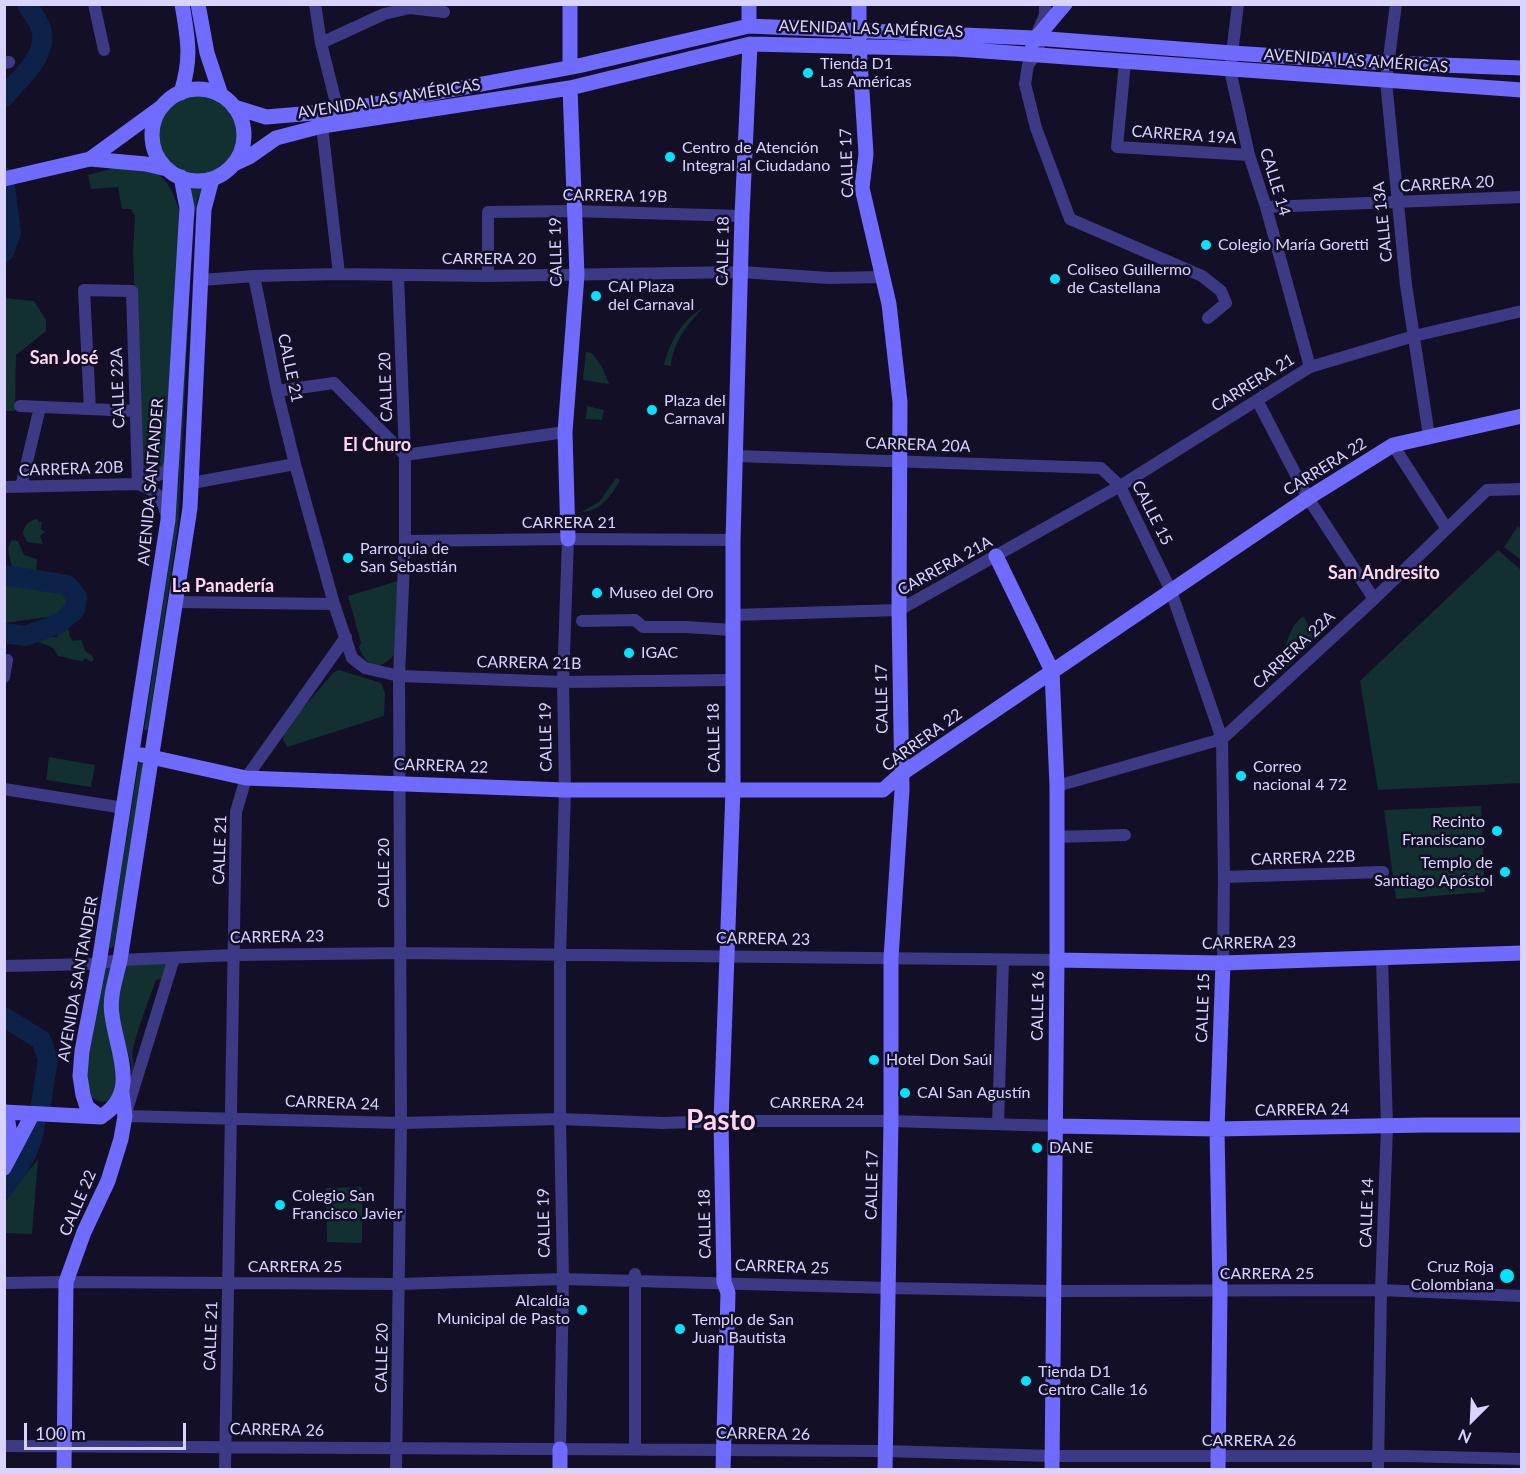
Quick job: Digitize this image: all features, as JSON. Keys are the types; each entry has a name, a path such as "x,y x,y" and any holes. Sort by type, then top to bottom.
{"street":[{"path":"94,4 104,50"},
{"path":"181,93 189,62 182,4"},
{"path":"198,4 207,52 221,96"},
{"path":"315,4 321,43 338,111"},
{"name":"CALLE 19","path":"560,1470 563,1279 560,955 566,790 563,682 568,538 565,432 577,274 573,211 570,4"},
{"name":"CALLE 18","path":"723,1470 728,1293 724,1282 721,1121 733,789 731,680 733,540 742,216 750,44 749,4"},
{"name":"CALLE 17","path":"859,4 866,154 862,188 890,304 900,402 899,610 902,774 891,958 891,1121 885,1470"},
{"path":"1040,38 1045,4"},
{"path":"1065,4 1040,38 1029,58 1025,84 1036,128 1070,219 1202,276 1221,291 1226,303 1208,318"},
{"path":"1040,38 1078,4"},
{"name":"CALLE 14","path":"1238,4 1230,70 1249,156 1266,207 1310,367"},
{"name":"CALLE 13A","path":"1396,4 1386,81 1406,285 1429,436"},
{"path":"321,43 374,18 410,6 444,12"},
{"name":"AVENIDA LAS AMÉRICAS","path":"234,107 266,117 338,111 570,67 749,26 1029,58 1125,62 1521,90"},
{"name":"AVENIDA LAS AMÉRICAS","path":"234,164 249,157 276,138 322,126 570,88 750,44 859,38 1040,38 1388,63 1521,68"},
{"name":"CARRERA 19A","path":"1125,62 1117,147 1249,156"},
{"path":"4,179 90,159 146,164 167,169 181,177 196,181 212,179 224,173 234,164 242,150 244,135 242,120 234,107 221,96 201,89 181,93 90,159"},
{"path":"162,107 155,119 152,132 153,146 158,158 167,169"},
{"path":"322,126 339,274"},
{"name":"AVENIDA SANTANDER","path":"100,1117 87,1107 80,1076 81,1051 99,963 168,520 187,207 181,177"},
{"path":"125,1116 122,1094 123,1062 111,1015 112,995 120,960 192,483 204,209 212,179"},
{"name":"CARRERA 20","path":"1266,207 1521,197"},
{"name":"CARRERA 19B","path":"488,276 488,212 573,211 742,216"},
{"name":"CARRERA 20","path":"202,280 339,274 488,276 741,272 829,278 884,277"},
{"name":"CALLE 21","path":"225,1470 236,812 246,778 346,637 334,604 295,464 277,391 254,276"},
{"name":"CALLE 20","path":"396,1470 402,953 399,676 405,541 405,454 398,276"},
{"name":"CALLE 22A","path":"90,409 84,290 132,291 138,483"},
{"name":"CARRERA 21","path":"1120,486 1310,367 1414,336 1521,311"},
{"path":"277,391 334,383 405,454 565,432"},
{"path":"1257,400 1308,498 1374,599"},
{"path":"20,406 135,411"},
{"path":"21,487 40,407"},
{"name":"CARRERA 22","path":"133,753 246,778 566,790 883,790 902,774 1308,498 1394,445 1521,416"},
{"path":"1394,445 1447,529"},
{"name":"CARRERA 20A","path":"735,456 1101,468"},
{"name":"CARRERA 20B","path":"5,487 138,483 165,472 173,460"},
{"path":"192,483 295,464"},
{"name":"CALLE 15","path":"1101,468 1120,486 1171,591 1222,739 1223,963 1217,1130 1220,1291 1218,1463"},
{"name":"CARRERA 20B","path":"138,483 156,492 163,502 168,520"},
{"name":"CARRERA 21A","path":"582,621 635,620 643,627 686,627 899,610 1120,486"},
{"name":"CARRERA 22A","path":"1057,786 1222,739 1374,599 1487,490 1521,489"},
{"name":"CARRERA 21","path":"405,541 568,538 733,540"},
{"name":"CALLE 16","path":"996,556 1052,671 1057,786 1055,1084 1057,1126 1052,1463"},
{"path":"175,602 334,604"},
{"name":"CARRERA 21B","path":"346,637 352,658 365,668 399,676 563,682 731,680"},
{"path":"4,677 7,660"},
{"path":"4,789 124,808"},
{"path":"1056,837 1125,835"},
{"name":"CARRERA 22B","path":"1224,877 1383,873"},
{"name":"CARRERA 23","path":"4,966 233,955 402,953 1223,963 1521,953"},
{"name":"CALLE 22","path":"64,1470 66,1282 84,1232 108,1181 121,1139 125,1116 174,958"},
{"name":"CALLE 14","path":"1378,1463 1387,1127 1382,958"},
{"path":"998,1124 1003,960"},
{"path":"60,1116 74,1107 80,1076"},
{"path":"100,1117 116,1104 122,1094"},
{"path":"5,1112 9,1128 6,1166"},
{"name":"CARRERA 24","path":"5,1112 60,1116 401,1123 560,1119 663,1123 891,1121 1217,1130 1521,1125"},
{"path":"6,1166 33,1115"},
{"path":"635,1277 635,1449"},
{"name":"CARRERA 25","path":"4,1283 399,1284 635,1277 889,1288 1054,1291 1381,1290 1521,1296"},
{"name":"CARRERA 26","path":"4,1446 886,1451 1052,1463 1378,1463 1521,1459"}],"green space":[{"path":"198,91 223,98 235,110 242,135 235,160 223,172 198,179 173,172 161,160 154,135 161,110 173,98"},
{"path":"114,168 140,169 158,174 169,187 180,212 164,470 143,477 133,254 135,216 131,209 122,209 118,187 91,189 88,175"},
{"path":"184,186 206,188 198,197 193,225 178,526 146,731 144,729 175,525 179,480"},
{"path":"4,298 34,301 46,320 46,331 16,355 15,411 5,411"},
{"path":"703,308 682,334 672,357 671,366 664,365 678,332"},
{"path":"586,352 592,353 602,367 609,384 583,380"},
{"path":"587,406 604,410 602,420 586,419"},
{"path":"616,478 620,480 605,501 595,509 582,512 600,501"},
{"path":"37,519 42,522 41,529 45,532 40,536 43,544 27,542 23,534 27,524"},
{"path":"1518,526 1521,529 1521,560 1504,547"},
{"path":"12,540 18,541 24,555 37,559 33,575 12,569 8,548"},
{"path":"1498,550 1521,570 1521,783 1378,790 1360,681"},
{"path":"398,581 394,655 383,664 374,665 365,659 359,647 361,643 348,596"},
{"path":"5,583 64,591 70,597 65,609 54,616 5,623"},
{"path":"1303,616 1316,636 1288,667 1278,658 1291,631"},
{"path":"63,628 69,630 73,641 81,640 86,652 92,655 94,660 91,662 85,658 80,661 58,656 52,647 38,642 36,637 57,637 58,631"},
{"path":"339,670 381,683 385,693 384,716 287,747 283,740 285,729 334,672"},
{"path":"49,757 95,765 91,787 46,780"},
{"path":"139,761 142,761 142,771 114,946 110,949 109,947"},
{"path":"1481,806 1485,892 1396,899 1384,810"},
{"path":"169,960 164,978 156,980 138,1031 133,1048 132,1076 131,1063 117,1014 123,963"},
{"path":"113,964 118,1083 111,1101 102,1102 89,1095 87,1069 102,967"},
{"path":"38,1159 32,1234 5,1233 5,1201"},
{"path":"362,1187 362,1243 327,1242 326,1188"}],"waterway":[{"path":"4,97 31,66 41,48 41,29 27,4"},
{"path":"4,177 11,233 4,252"},
{"path":"4,575 67,585 77,597 75,610 58,624 25,636 4,633"},
{"path":"4,1017 41,1040 48,1059 41,1104"},
{"path":"4,1188 24,1158 35,1124"}],"place":[{"name":"Tienda D1 Las Américas","path":"808,73"},
{"name":"Centro de Atención Integral al Ciudadano","path":"670,157"},
{"name":"Colegio María Goretti","path":"1206,245"},
{"name":"Coliseo Guillermo de Castellana","path":"1055,279"},
{"name":"CAI Plaza del Carnaval","path":"596,296"},
{"name":"Plaza del Carnaval","path":"652,410"},
{"name":"Parroquia de San Sebastián","path":"348,558"},
{"name":"Museo del Oro","path":"597,593"},
{"name":"IGAC","path":"629,653"},
{"name":"Correo nacional 4 72","path":"1241,776"},
{"name":"Recinto Franciscano","path":"1497,831"},
{"name":"Templo de Santiago Apóstol","path":"1505,872"},
{"name":"Hotel Don Saúl","path":"874,1060"},
{"name":"CAI San Agustín","path":"905,1093"},
{"name":"DANE","path":"1037,1148"},
{"name":"Colegio San Francisco Javier","path":"280,1205"},
{"name":"Cruz Roja Colombiana","path":"1507,1276"},
{"name":"Alcaldía Municipal de Pasto","path":"582,1310"},
{"name":"Templo de San Juan Bautista","path":"680,1329"},
{"name":"Tienda D1 Centro Calle 16","path":"1026,1381"}],"district":[{"name":"San José","path":"64,358"},
{"name":"El Churo","path":"377,445"},
{"name":"San Andresito","path":"1384,573"},
{"name":"La Panadería","path":"223,586"},
{"name":"Pasto","path":"721,1121"}]}
